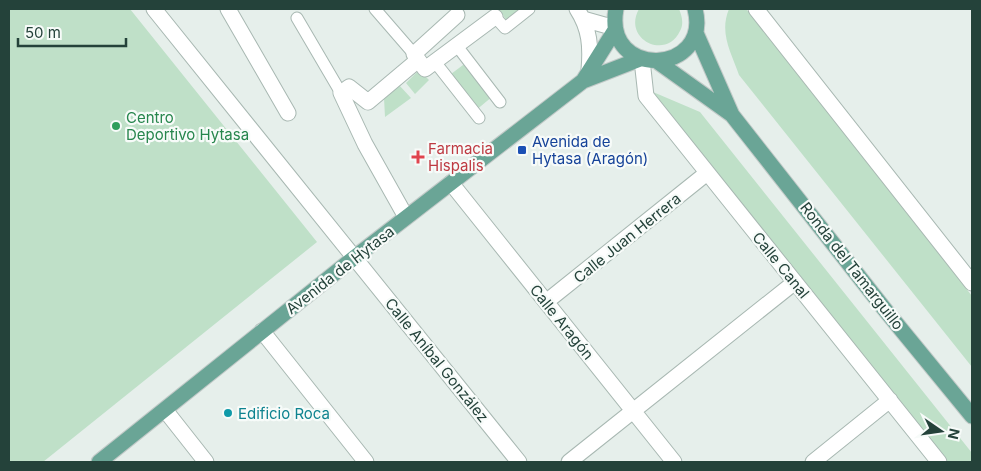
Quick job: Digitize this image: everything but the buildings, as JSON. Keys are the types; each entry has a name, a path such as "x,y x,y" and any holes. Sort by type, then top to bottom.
{"main road":[{"path":"586,75 615,29 616,9"},
{"path":"615,29 624,47 641,59 658,62 674,58 688,48 698,17"},
{"name":"Ronda del Tamarguillo","path":"698,17 732,115"},
{"path":"586,75 641,59"},
{"name":"Ronda del Tamarguillo","path":"658,62 732,115 886,311 972,416"},
{"name":"Avenida de Hytasa","path":"99,462 586,75"}],"street":[{"name":"Calle Aníbal González","path":"154,9 519,462"},
{"path":"228,9 288,113"},
{"path":"375,9 425,69 495,17 505,28 529,9"},
{"path":"756,9 972,283"},
{"path":"353,118 416,57 455,12 472,34"},
{"path":"580,14 615,29"},
{"path":"580,14 591,44 586,75"},
{"path":"297,18 341,93 365,144 406,217"},
{"path":"457,46 479,72 500,102"},
{"name":"Calle Canal","path":"641,59 646,96 939,462"},
{"path":"435,62 479,118"},
{"path":"341,93 349,87 368,102"},
{"name":"Calle Juan Herrera","path":"546,302 708,174"},
{"name":"Calle Aragón","path":"451,183 674,462"},
{"path":"569,462 795,282"},
{"path":"262,332 366,462"},
{"path":"813,462 890,400"},
{"path":"165,410 206,462"}],"green space":[{"name":"Centro Deportivo Hytasa","path":"9,9 130,9 317,242 43,462 9,462"},
{"path":"499,9 524,9 508,23"},
{"path":"639,9 679,9 682,26 674,40 656,45 641,37 636,29 635,20"},
{"path":"729,9 746,9 972,296 972,367 739,75 727,42 725,26"},
{"path":"467,62 493,96 475,111 447,77"},
{"path":"419,70 429,80 415,94 406,83"},
{"path":"399,85 411,98 385,117 384,98"},
{"path":"653,92 700,112 972,453 972,462 948,462"}],"place":[{"name":"Centro Deportivo Hytasa","path":"116,126"},
{"name":"Avenida de Hytasa (Aragón)","path":"522,150"},
{"name":"Farmacia Hispalis","path":"418,157"},
{"name":"Edificio Roca","path":"228,413"}]}
